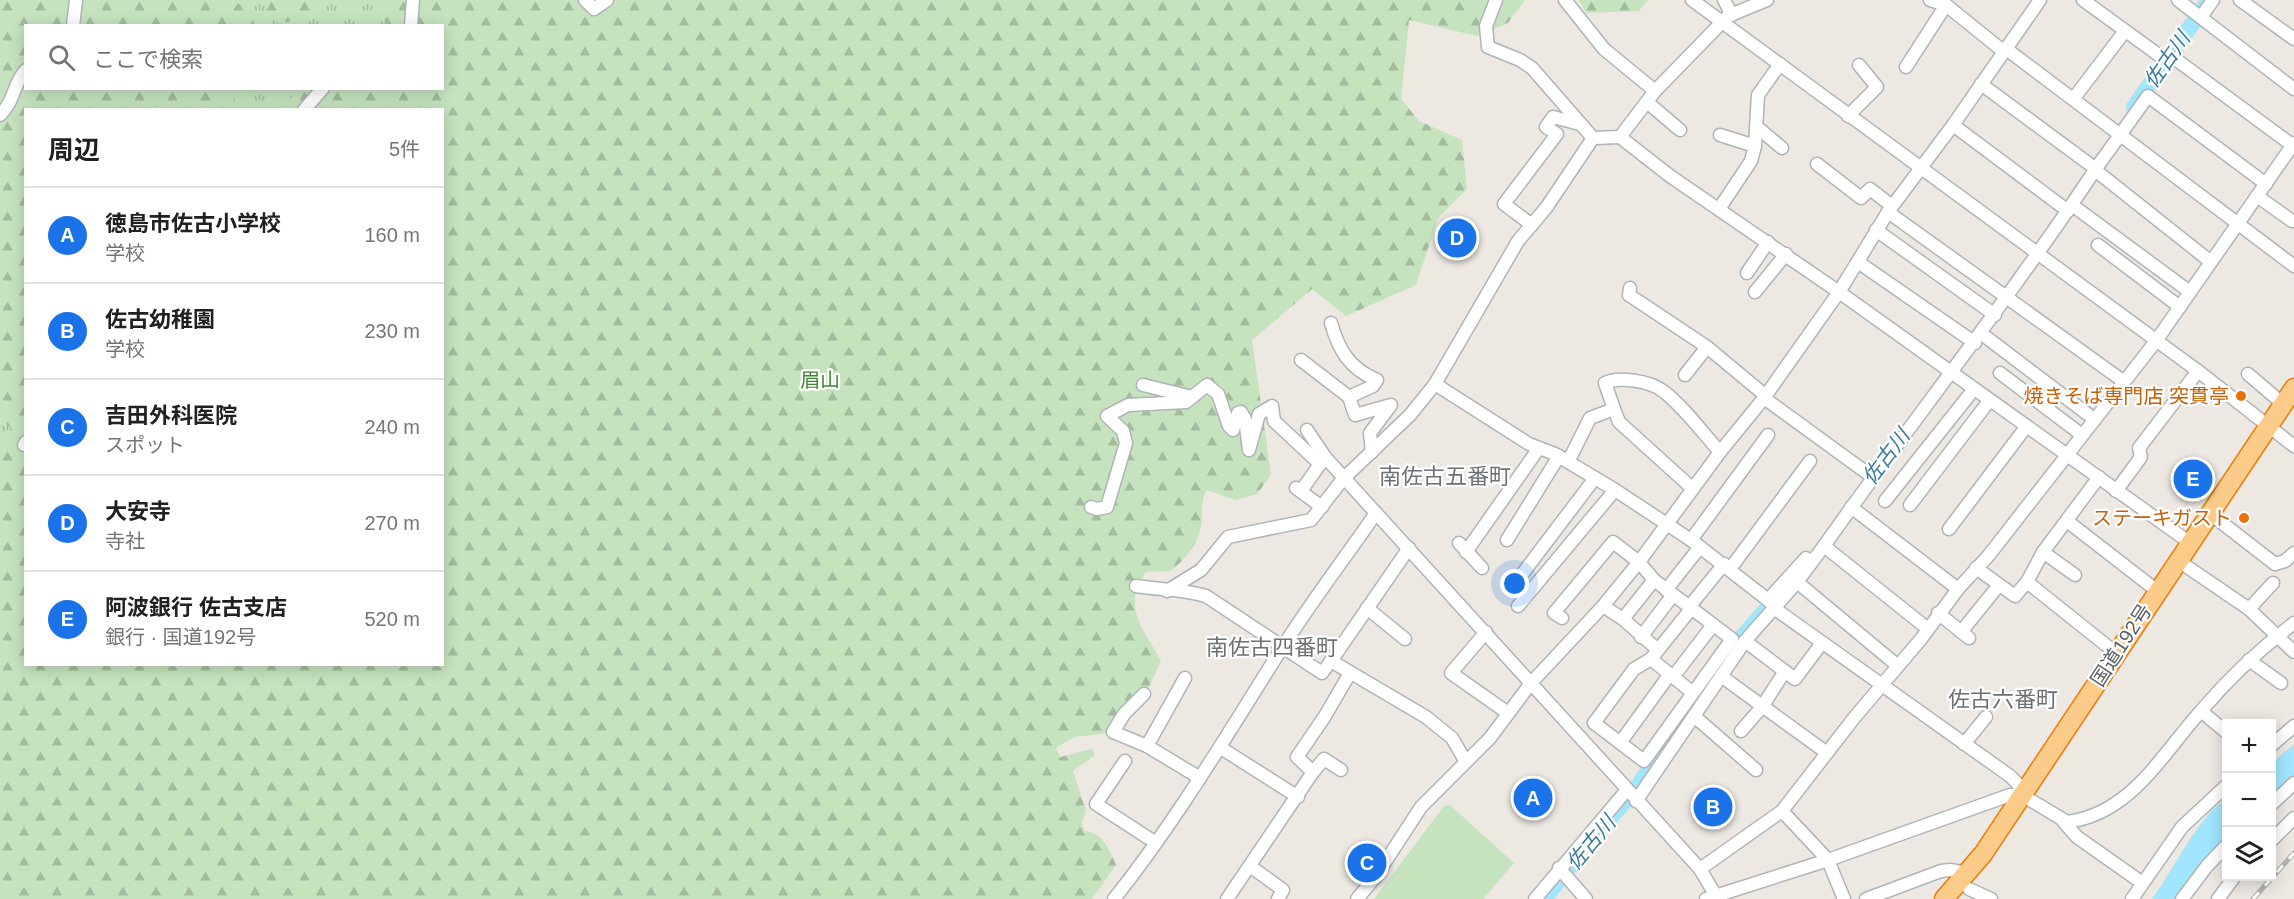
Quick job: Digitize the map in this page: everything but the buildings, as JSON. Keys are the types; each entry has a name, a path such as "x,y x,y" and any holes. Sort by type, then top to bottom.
{"highway":[{"name":"国道192号","path":"2027,797 2156,591 2289,405 2294,388"},
{"name":"国道192号","path":"1944,899 1966,887 2186,566 2271,430"}],"street":[{"path":"73,24 76,0"},
{"path":"411,24 413,0"},
{"path":"585,0 594,9 607,0"},
{"path":"1496,0 1486,26 1488,47 1520,60 1532,68 1593,138 1620,137 1670,176 1786,254 2189,542"},
{"path":"1565,0 1604,49 1655,91"},
{"path":"1692,0 1727,18 1780,64 1848,116 2198,371 2294,446"},
{"path":"1724,0 1727,18"},
{"path":"1620,137 1655,91 1727,18 1767,0"},
{"path":"1930,0 1947,4 2004,50 2074,98 2237,225 2294,266"},
{"path":"1357,899 1376,876 1420,807 1490,738 1531,683 1603,606 1640,562 1720,452 1765,397 1839,292 1890,209 1953,125 2040,0"},
{"path":"2083,0 2160,56"},
{"path":"2178,0 2294,89"},
{"path":"2199,15 2213,0"},
{"path":"2240,0 2294,39"},
{"path":"1906,67 1947,4"},
{"path":"2074,98 2125,31"},
{"path":"1700,868 1782,811 2156,341 2293,144 2174,58"},
{"path":"1719,209 1750,161 1755,146 1758,94 1780,64"},
{"path":"1848,116 1877,87 1859,64"},
{"path":"0,115 12,101 17,83 24,73"},
{"path":"1981,84 2094,168 2211,262"},
{"path":"306,108 321,90"},
{"path":"1651,766 1694,716 1771,603 1974,340 2037,253 2118,132 2148,96 2266,184"},
{"path":"1647,102 1680,130"},
{"path":"1532,225 1504,204 1557,134 1546,127 1553,117 1580,124"},
{"path":"1953,125 2067,208 2190,292"},
{"path":"1757,127 1782,148"},
{"path":"1720,135 1755,146"},
{"path":"1167,591 1201,570 1228,537 1311,520 1343,479 1410,416 1435,384 1518,241 1546,208 1593,138"},
{"path":"1817,164 1861,198 1870,189 1890,209 2123,381"},
{"path":"2258,196 2292,221"},
{"path":"1876,230 1993,313"},
{"path":"1747,273 1768,242"},
{"path":"2098,244 2180,307"},
{"path":"1755,292 1786,254"},
{"path":"1858,262 2094,419"},
{"path":"1630,288 1629,295 1707,347 1765,397 1867,473"},
{"path":"1331,323 1338,346 1361,374 1377,380 1373,386 1349,397"},
{"path":"1685,375 1707,347"},
{"path":"1301,360 1349,397 1355,415 1391,405 1370,433 1372,452"},
{"path":"2116,491 2141,457 2139,448 2198,371"},
{"path":"2000,373 2082,435"},
{"path":"2248,374 2289,405"},
{"path":"1693,489 1619,423 1605,383 1613,379 1662,389 1720,452"},
{"path":"1435,384 1615,490 1696,543 1822,643 2010,776 2027,797 2063,821 2077,837 2141,882"},
{"path":"1143,385 1192,398"},
{"path":"1091,507 1097,509 1107,507 1126,443 1123,431 1107,416 1128,405 1186,402 1207,385 1218,394 1229,426 1233,430 1238,413 1241,412 1245,419 1249,450 1258,414 1272,406 1274,421 1343,479 1376,513 1486,632 1631,796 1700,868 1711,897 1828,860 2010,795 2027,797"},
{"path":"1885,501 1974,389"},
{"path":"1910,505 1989,401"},
{"path":"1512,536 1590,418 1614,409"},
{"path":"1949,529 2026,427"},
{"path":"1307,429 1322,461"},
{"path":"1641,637 1670,592 1696,543 1768,435"},
{"path":"1482,568 1463,548 1539,447"},
{"path":"1322,461 1298,489 1322,507"},
{"path":"1651,766 1594,723 1634,669 1654,655 1810,461"},
{"path":"1976,568 2015,596 2027,582 2043,552 2099,477"},
{"path":"1523,573 1595,478"},
{"path":"1518,606 1615,490"},
{"path":"1771,603 1797,582 1824,546 1849,504"},
{"path":"1849,504 1958,589"},
{"path":"1114,899 1156,843 1221,748 1283,647 1376,513"},
{"path":"2217,519 2275,564 2285,561 2294,553"},
{"path":"2067,521 2156,591"},
{"path":"1535,899 1563,872 1631,796 1693,693 1732,639 1654,580 1640,562 1613,542 1554,613 1562,618"},
{"path":"1824,546 1928,629"},
{"path":"1136,586 1167,591 1184,589 1206,596 1322,673 1409,548"},
{"path":"2043,552 2075,575"},
{"path":"2186,566 2249,609 2279,635 2294,652"},
{"path":"1623,619 1654,580"},
{"path":"1797,582 1898,666"},
{"path":"2027,582 2116,653"},
{"path":"2249,609 2273,583"},
{"path":"1938,613 1965,635 1999,585"},
{"path":"1603,606 1623,619 1641,637 1672,676 1693,693"},
{"path":"1367,608 1405,639"},
{"path":"2063,821 2082,819 2125,798 2249,660 2294,623"},
{"path":"1620,742 1713,625"},
{"path":"1486,632 1450,673 1508,713"},
{"path":"1745,640 1796,679 1822,643"},
{"path":"2249,660 2281,683"},
{"path":"1331,661 1426,717 1452,738 1466,762"},
{"path":"1741,731 1762,707 1785,671"},
{"path":"1313,772 1297,757 1325,716 1350,673"},
{"path":"1721,676 1827,753"},
{"path":"1147,746 1185,678"},
{"path":"1144,694 1124,714 1113,732 1147,746 1200,778"},
{"path":"2201,711 2222,729"},
{"path":"1694,716 1756,770"},
{"path":"1964,744 1986,717"},
{"path":"2276,741 2294,726"},
{"path":"1221,748 1298,796"},
{"path":"1227,899 1324,759 1341,770"},
{"path":"1125,761 1096,804 1156,843"},
{"path":"2276,799 2294,783"},
{"path":"2132,899 2141,882 2182,827 2222,790"},
{"path":"1782,811 1828,860 1844,899"},
{"path":"2276,835 2294,818"},
{"path":"2182,899 2222,850"},
{"path":"1250,866 1283,890 1278,899"},
{"path":"1866,899 1941,871 1950,870 1966,887 1991,899"},
{"path":"1563,872 1586,899"},
{"path":"2218,899 2231,881"}],"green space":[{"name":"眉山","path":"0,0 1525,0 1508,23 1477,36 1409,20 1401,99 1419,121 1462,140 1467,189 1438,218 1416,285 1346,316 1312,289 1252,340 1271,475 1257,494 1235,500 1207,490 1199,534 1190,552 1171,571 1146,572 1135,596 1137,617 1161,661 1147,691 1110,733 1074,737 1056,748 1060,757 1091,749 1094,751 1094,756 1073,771 1086,811 1082,822 1084,831 1096,834 1104,843 1116,865 1092,899 0,899"},
{"path":"233,0 272,0 266,10 279,24 254,24 253,13"},
{"path":"326,0 394,0 398,7 383,12 387,24 279,24 312,16"},
{"path":"1579,0 1648,0 1639,11 1586,13"},
{"path":"235,90 298,90 284,108 235,108"},
{"path":"0,417 24,442 21,445 18,441 13,445 9,441 13,437 0,427"},
{"path":"1450,805 1514,863 1483,899 1374,899 1444,806"}],"water":[{"path":"2294,744 2294,777 2276,794 2276,773 2276,760"},
{"path":"2222,802 2222,843 2177,899 2152,899 2195,832"}],"waterway":[{"name":"佐古川","path":"2134,107 2207,3"},
{"name":"佐古川","path":"1736,644 1778,596"},
{"name":"佐古川","path":"1611,817 1636,789 1711,677"},
{"name":"佐古川","path":"1544,899 1573,862"}],"railway":[{"path":"2253,899 2294,853"}],"place":[{"name":"大安寺","path":"1457,238"},
{"name":"焼きそば専門店 突貫亭","path":"2241,396"},
{"name":"阿波銀行 佐古支店","path":"2193,479"},
{"name":"ステーキガスト","path":"2244,518"},
{"name":"徳島市佐古小学校","path":"1533,798"},
{"name":"佐古幼稚園","path":"1713,807"},
{"name":"吉田外科医院","path":"1367,863"}],"district":[{"name":"南佐古五番町","path":"1445,476"},
{"name":"南佐古四番町","path":"1272,647"},
{"name":"佐古六番町","path":"2003,699"}]}
